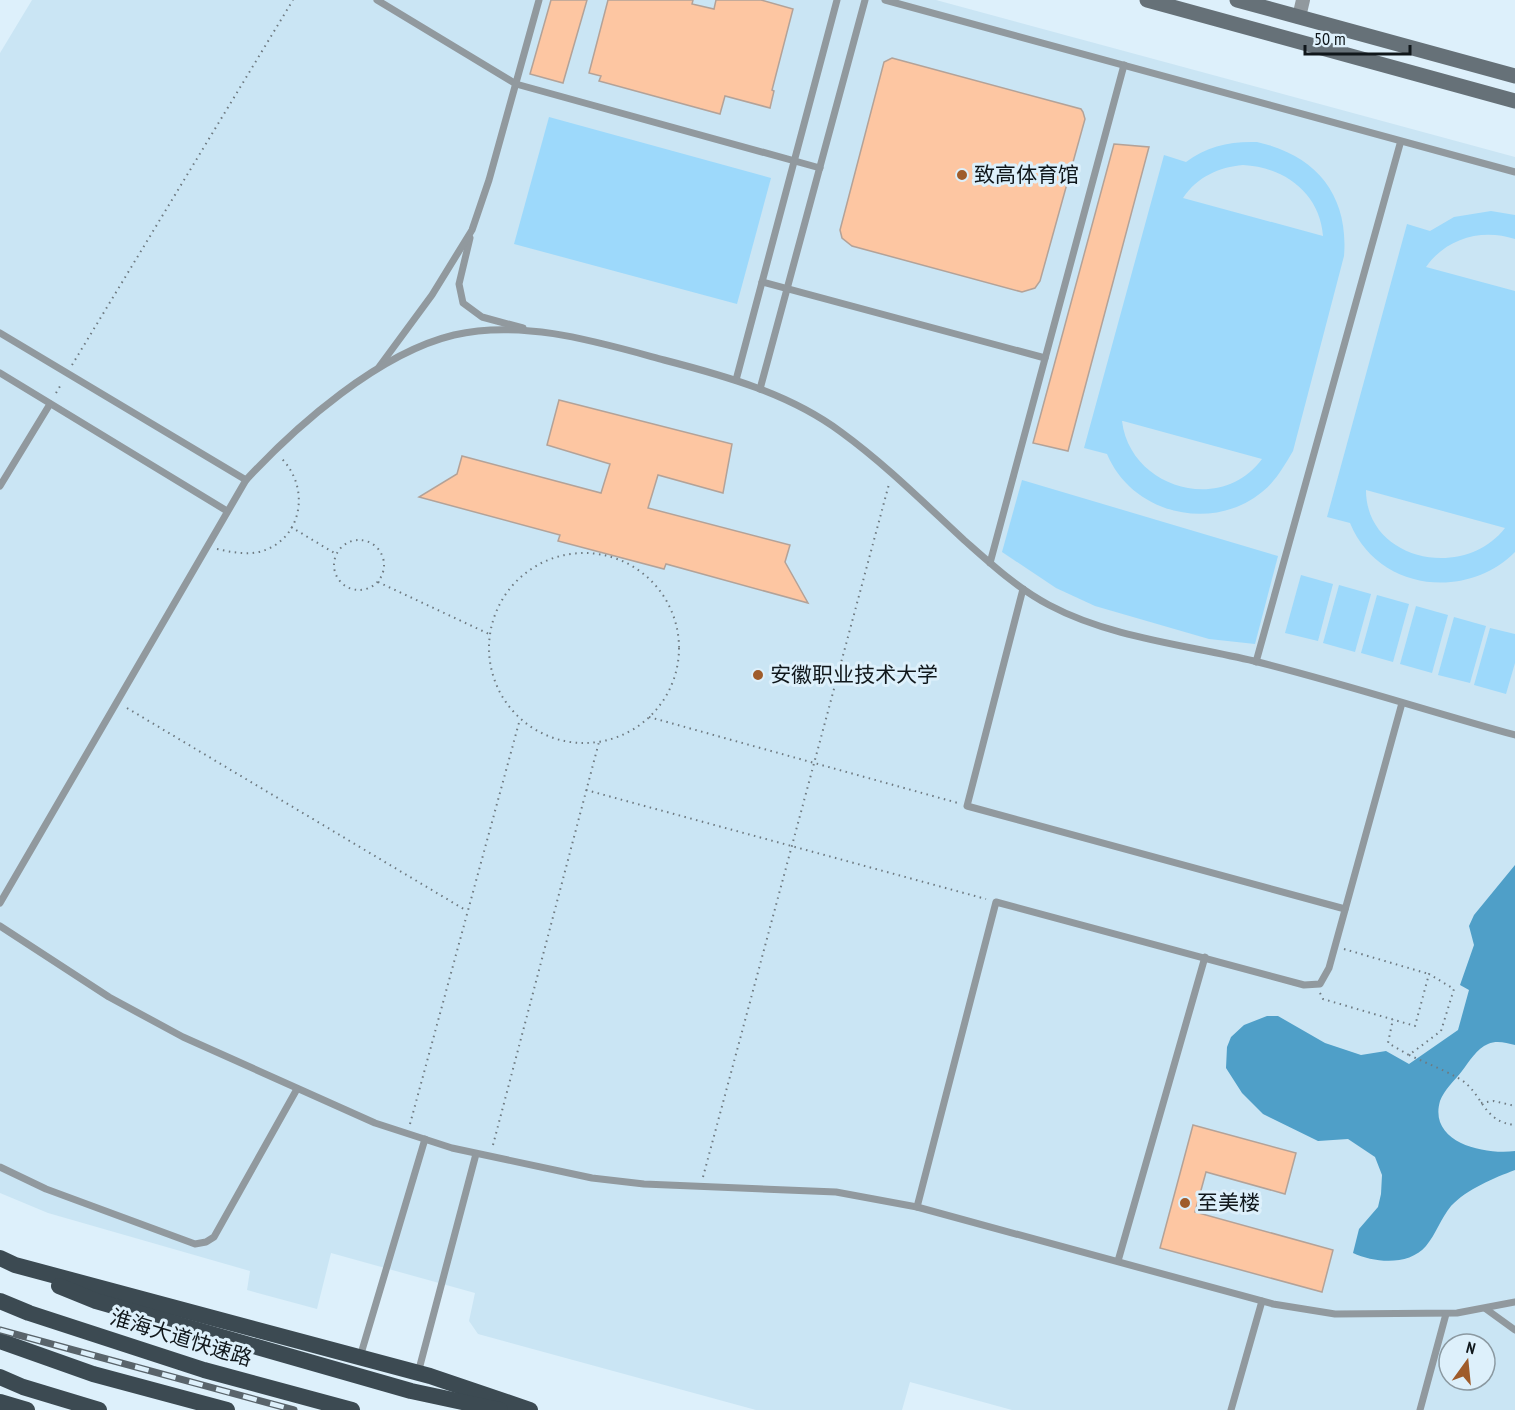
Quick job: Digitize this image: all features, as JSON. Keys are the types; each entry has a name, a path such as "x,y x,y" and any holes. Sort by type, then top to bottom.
{"highway":[{"path":"0,1260 418,1373 530,1410"},
{"path":"0,1260 96,1301 411,1391 500,1410"},
{"name":"淮海大道快速路","path":"0,1301 29,1313 204,1370 352,1410"},
{"path":"0,1341 93,1374 227,1410"},
{"path":"0,1377 23,1387 99,1410"},
{"path":"0,1402 27,1410"}],"main road":[{"path":"1148,0 1515,101"},
{"path":"1237,0 1515,76"}],"street":[{"path":"1299,17 1303,0"}],"lane":[{"path":"377,0 516,84 820,168"},
{"path":"539,0 472,230 459,284 463,303 482,317 534,332 606,344 736,380 810,412 838,429 990,563 1023,589 1048,605 1079,618 1127,633 1256,662 1515,735"},
{"path":"736,380 837,0"},
{"path":"760,389 865,0"},
{"path":"885,0 1515,172"},
{"path":"990,563 1124,66"},
{"path":"1256,662 1400,144"},
{"path":"375,371 420,313 472,230"},
{"path":"762,282 1045,358"},
{"path":"0,903 227,511 246,480 273,450 301,426 375,371 423,346 452,335 488,331 534,332"},
{"path":"0,333 246,480"},
{"path":"0,374 227,511"},
{"path":"0,486 50,404"},
{"path":"1023,589 967,806 1346,909"},
{"path":"917,1207 996,902 1304,985 1316,985 1326,975 1335,947 1402,703"},
{"path":"1,928 109,997 174,1032 375,1124 476,1154 592,1178 644,1184 836,1192 917,1207 1262,1301 1335,1314 1446,1314 1486,1309 1515,1302"},
{"path":"1118,1261 1205,957"},
{"path":"0,1167 67,1197 195,1244 206,1242 214,1237 297,1089"},
{"path":"360,1357 425,1139"},
{"path":"418,1373 476,1154"},
{"path":"1231,1410 1262,1301"},
{"path":"1486,1309 1515,1330"},
{"path":"1420,1410 1446,1314"}],"path":[{"path":"50,404 293,0"},
{"path":"207,546 233,553 258,552 276,544 291,527 297,516 300,488 289,466 273,450"},
{"path":"701,1185 891,474"},
{"path":"291,527 336,554"},
{"path":"362,540 376,546 381,552 385,568 378,582 364,590 348,588 342,584 334,570 336,554 347,543 362,540"},
{"path":"596,553 631,566 659,590 669,606 679,641 674,678 666,695 649,717 626,733 599,741 571,742 553,738 520,719 507,705 494,680 488,653 489,634 501,599 512,584 542,562 559,556 596,553"},
{"path":"378,582 489,634"},
{"path":"117,702 468,911"},
{"path":"649,717 967,806"},
{"path":"407,1134 520,719"},
{"path":"490,1157 599,741"},
{"path":"586,790 996,902"},
{"path":"1335,947 1429,974 1454,989 1441,1031 1409,1055"},
{"path":"1316,985 1323,999 1415,1026 1429,974"},
{"path":"1393,1019 1388,1043 1462,1080 1491,1116 1515,1125"},
{"path":"1481,1103 1494,1101 1515,1107"}],"shaded area":[{"name":"安徽职业技术大学","path":"32,0 936,0 1515,157 1515,1410 1012,1410 910,1382 902,1410 756,1410 478,1334 469,1321 475,1293 331,1253 317,1309 247,1290 250,1271 48,1213 0,1193 0,53"},
{"path":"549,117 771,178 737,304 514,244"},
{"path":"1257,142 1278,148 1296,157 1312,168 1324,181 1341,214 1344,256 1293,451 1283,468 1267,488 1242,505 1220,512 1198,514 1175,511 1154,503 1135,491 1119,475 1107,454 1084,448 1164,155 1186,162 1211,148","holes":["1243,165 1272,171 1297,185 1315,207 1323,236 1183,198 1195,184 1209,174","1123,421 1262,459 1245,476 1224,486 1202,489 1180,486 1159,477 1141,463 1129,444"]},
{"path":"1491,211 1515,215 1515,239 1490,235 1466,238 1444,249 1426,267 1515,291 1515,552 1495,568 1472,578 1449,582 1425,581 1402,575 1381,563 1363,546 1350,523 1327,517 1407,224 1430,231 1454,217","holes":["1366,490 1505,528 1487,544 1466,554 1443,558 1420,556 1399,547 1382,533 1370,514"]},
{"path":"1022,480 1278,556 1255,644 1209,639 1095,606 1056,588 1002,552"},
{"path":"1301,575 1333,584 1318,641 1285,633"},
{"path":"1339,585 1371,594 1355,652 1323,643"},
{"path":"1377,595 1409,604 1393,662 1361,653"},
{"path":"1416,606 1448,615 1432,673 1400,664"},
{"path":"1454,617 1486,626 1470,683 1438,675"},
{"path":"1490,628 1515,634 1515,663 1506,694 1474,685"},
{"path":"1515,865 1515,1045 1495,1042 1480,1049 1444,1093 1440,1101 1439,1115 1442,1127 1462,1143 1489,1151 1515,1151 1515,1170 1481,1185 1457,1200 1447,1211 1426,1246 1411,1257 1391,1261 1371,1259 1353,1253 1359,1229 1378,1207 1381,1194 1382,1175 1375,1157 1348,1139 1318,1141 1263,1114 1242,1093 1226,1068 1227,1047 1231,1037 1244,1025 1267,1016 1278,1016 1325,1043 1361,1055 1386,1051 1409,1064 1458,1030 1469,990 1460,985 1474,945 1469,926 1474,915"}],"building":[{"path":"551,0 587,0 563,83 530,74"},
{"path":"608,0 693,0 692,4 714,9 716,0 761,0 793,9 772,90 774,91 770,108 725,96 720,114 599,81 601,76 589,73"},
{"name":"致高体育馆","path":"892,58 1081,109 1083,112 1085,119 1040,281 1035,288 1022,292 852,246 842,238 840,230 884,62"},
{"path":"1114,144 1149,147 1068,451 1033,443"},
{"path":"559,400 732,444 723,493 658,475 648,508 790,545 785,562 808,603 666,564 664,569 558,541 560,535 419,497 457,474 462,456 601,493 610,464 547,445"},
{"name":"至美楼","path":"1193,1125 1296,1153 1285,1194 1206,1172 1195,1212 1333,1250 1322,1292 1160,1248"}],"railway":[{"path":"0,1330 294,1410"}],"place":[{"name":"致高体育馆","path":"962,175"},
{"name":"安徽职业技术大学","path":"758,675"},
{"name":"至美楼","path":"1185,1203"}]}
